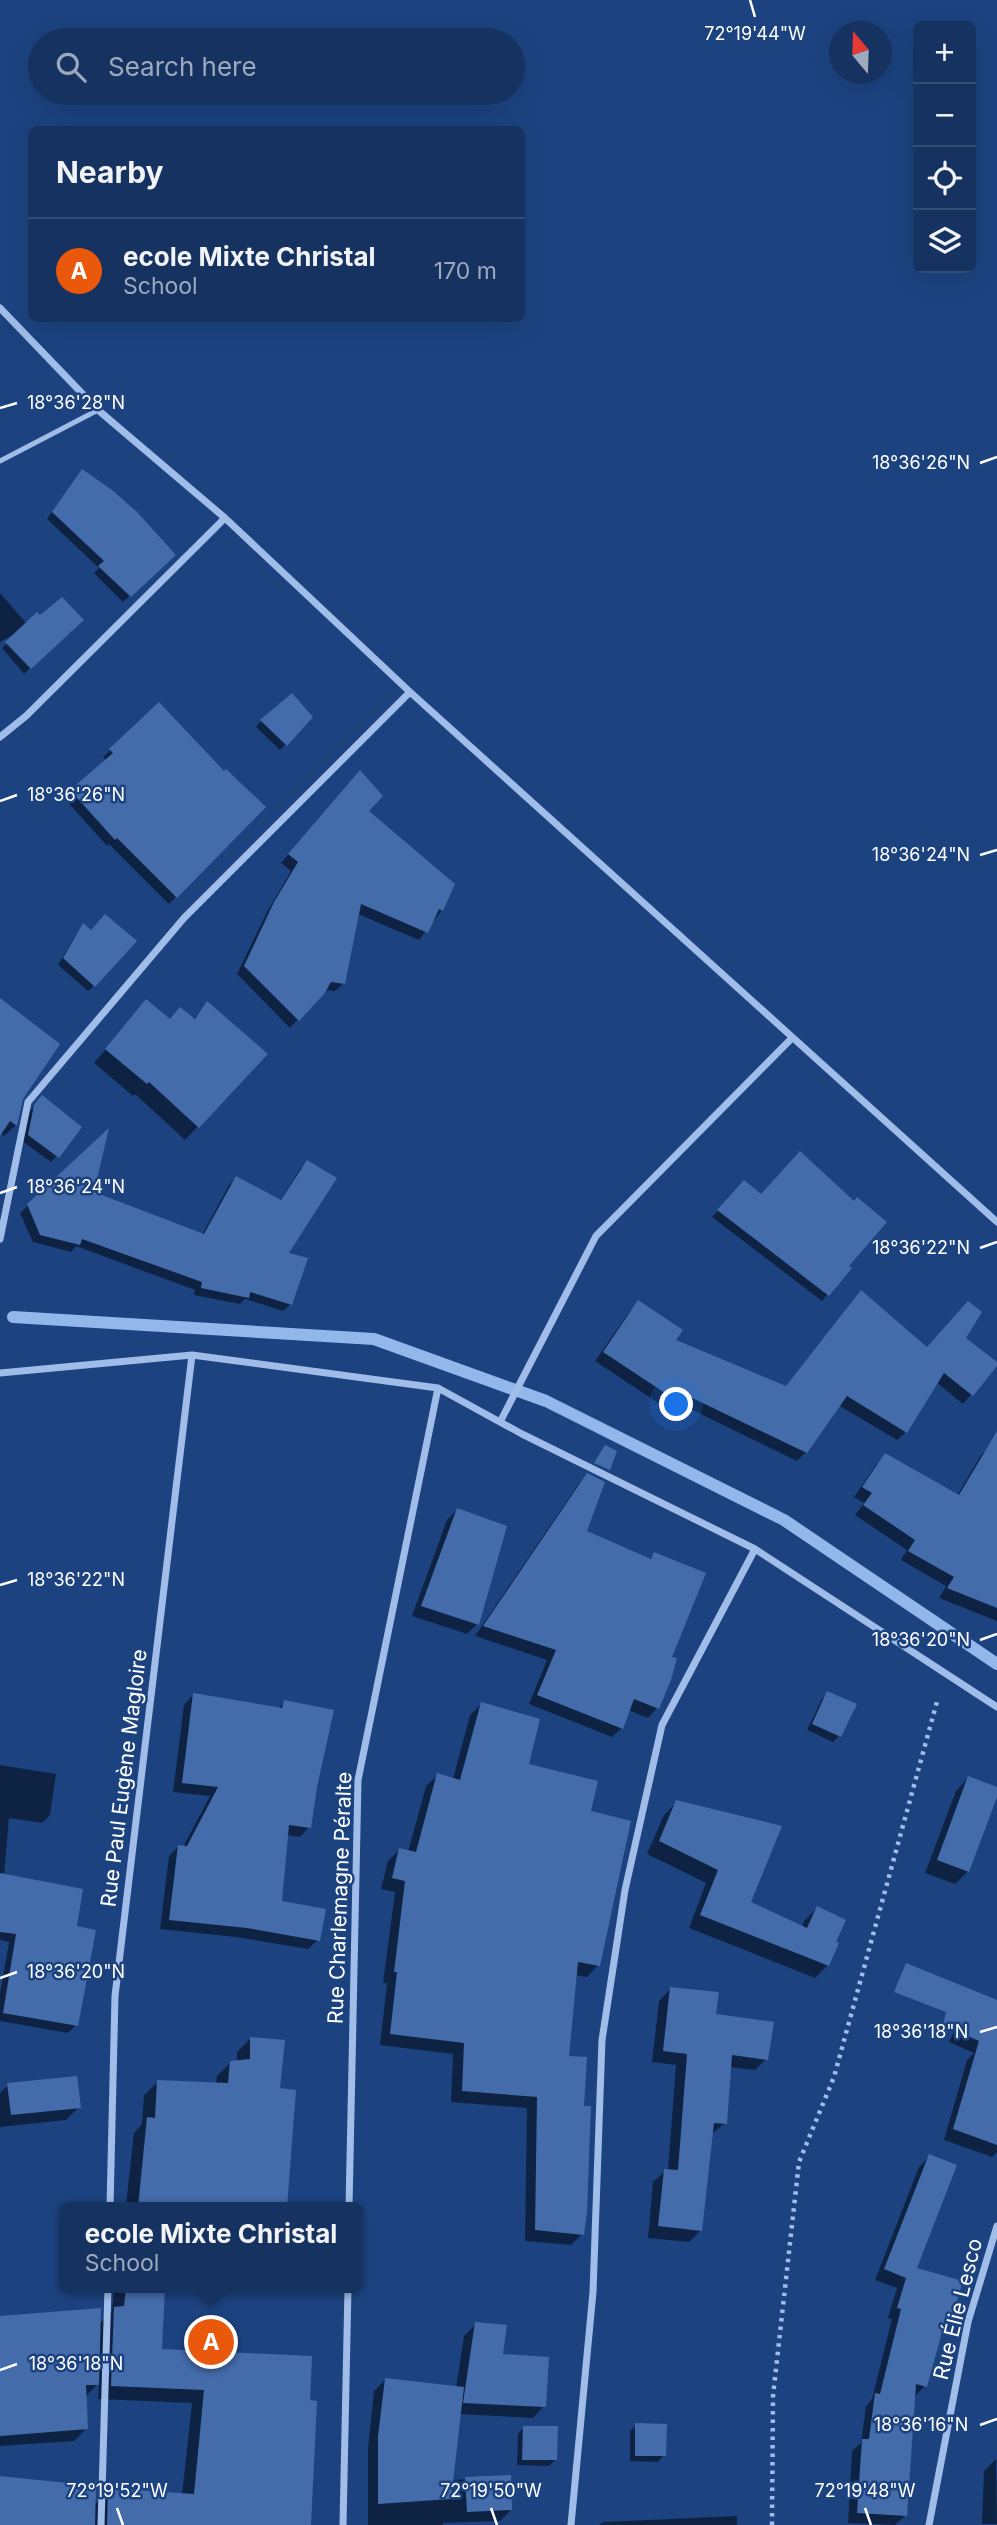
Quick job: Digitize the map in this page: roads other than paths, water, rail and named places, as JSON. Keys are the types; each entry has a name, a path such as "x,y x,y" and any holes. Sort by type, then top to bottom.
{"street":[{"path":"0,308 98,410 225,518 410,692 997,1222"},
{"path":"0,737 26,716 225,518"},
{"path":"0,1239 28,1102 184,918 410,692"},
{"path":"500,1422 596,1236 792,1038"},
{"path":"0,1373 192,1355 438,1388 500,1422 754,1549 997,1707"},
{"name":"Rue Paul Eugène Magloire","path":"110,2202 115,1996 192,1355"},
{"name":"Rue Charlemagne Péralte","path":"349,2202 358,1780 438,1388"},
{"path":"571,2525 593,2292 602,2040 625,1890 662,1725 754,1549"},
{"name":"Rue Élie Lesco","path":"929,2525 968,2322 997,2226"},
{"path":"102,2525 108,2293"},
{"path":"343,2525 348,2293"}],"lane":[{"path":"0,461 98,410"}],"waterway":[{"path":"13,1317 374,1339 546,1401 784,1520 997,1664"}],"place":[{"name":"ecole Mixte Christal","path":"211,2342"}]}
